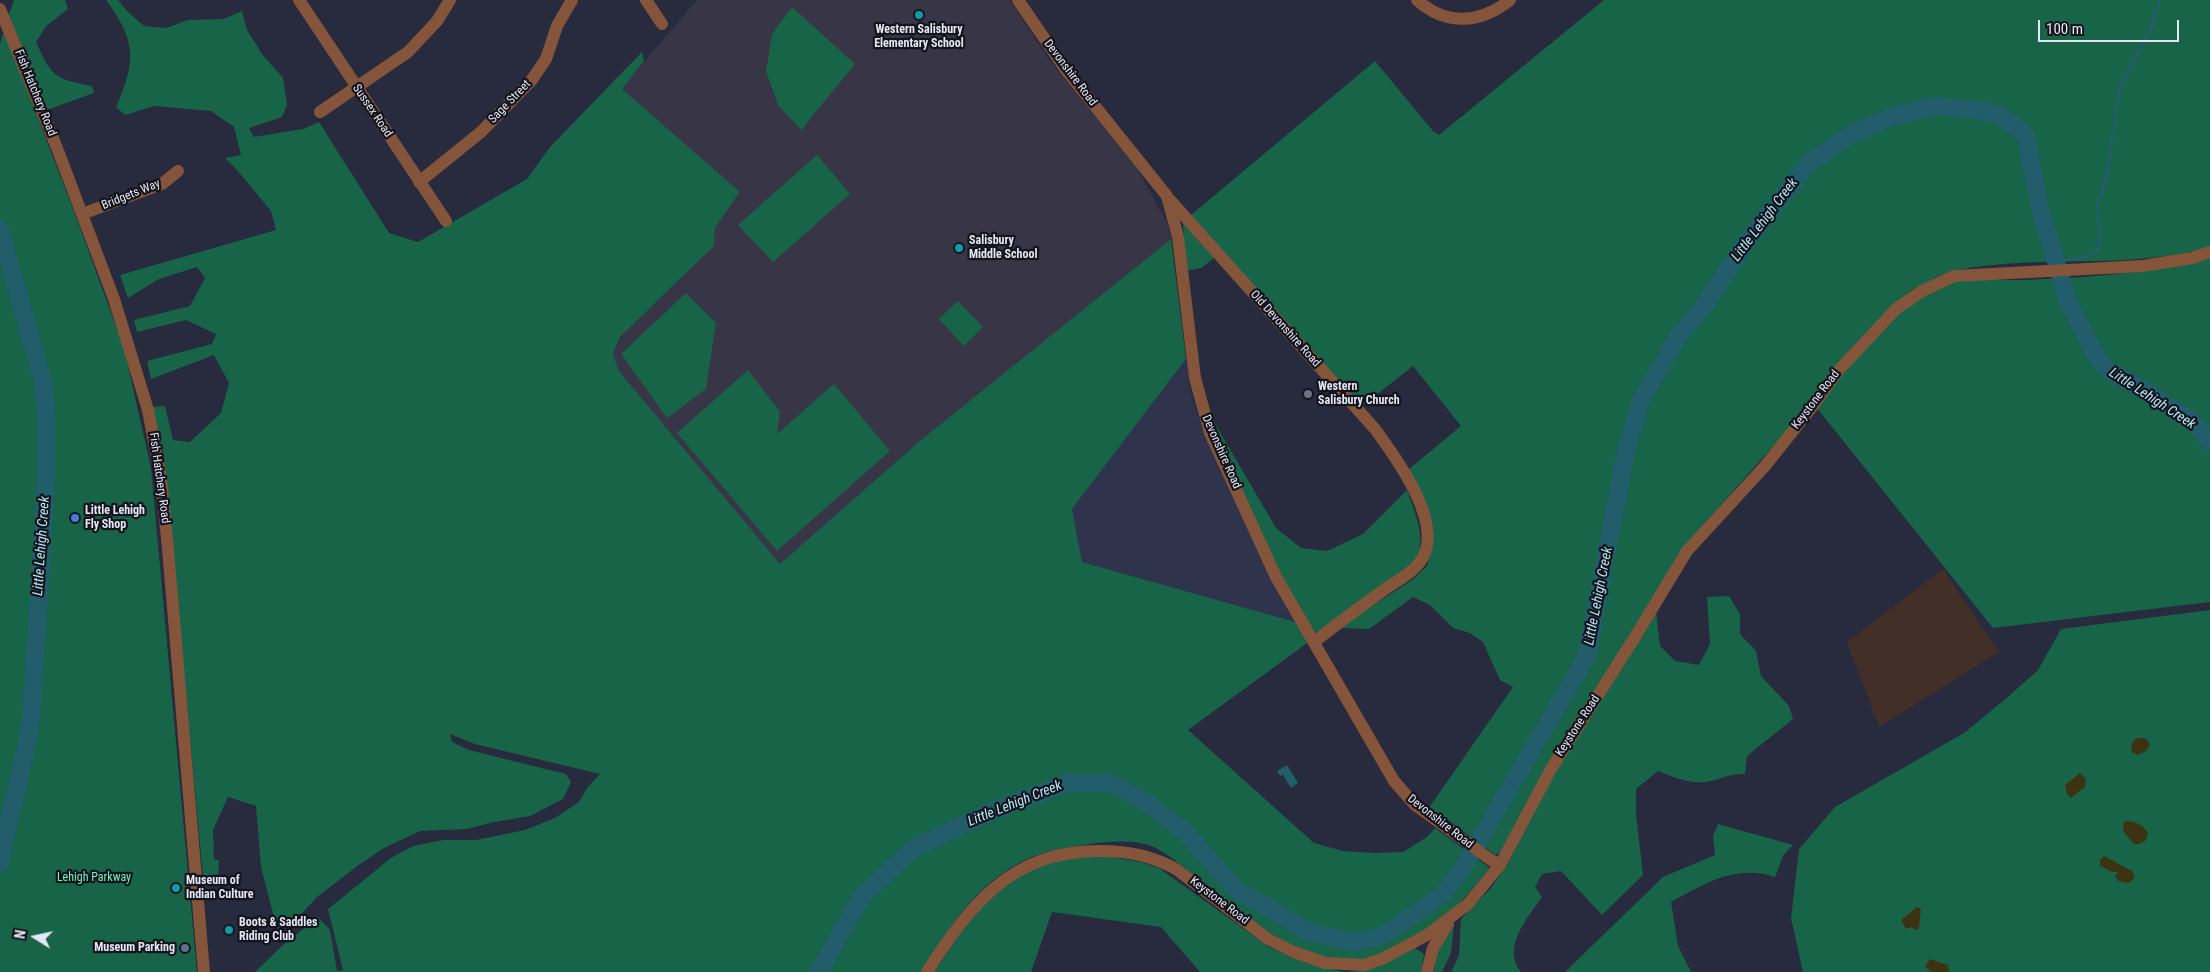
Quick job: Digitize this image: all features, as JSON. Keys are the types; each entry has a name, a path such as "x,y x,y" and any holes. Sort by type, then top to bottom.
{"street":[{"name":"Sussex Road","path":"299,0 446,221"},
{"path":"320,112 408,52 437,21 450,0"},
{"name":"Sage Street","path":"419,182 481,132 531,81 546,59 557,26 572,0"},
{"path":"646,0 662,24"},
{"name":"Devonshire Road","path":"1018,0 1066,70 1167,196 1178,237 1195,378 1204,415 1276,577 1394,781 1415,805 1496,863"},
{"path":"1417,0 1437,14 1459,20 1482,17 1510,0"},
{"name":"Fish Hatchery Road","path":"0,8 82,214 136,366 157,455 168,549 204,972"},
{"name":"Bridgets Way","path":"82,214 162,184 178,171"},
{"name":"Old Devonshire Road","path":"1167,196 1375,429 1403,471 1427,525 1428,542 1425,552 1413,570 1314,642"},
{"name":"Keystone Road","path":"927,972 964,917 994,887 1029,864 1048,858 1087,851 1126,852 1163,861 1268,939 1294,952 1325,963 1364,965 1382,960 1427,935 1457,913 1496,863 1551,769 1635,637 1677,564 1765,466 1838,371 1896,309 1922,291 1954,276 2168,262 2210,252"},
{"path":"1428,972 1437,942 1457,913"}],"shaded area":[{"path":"697,0 1010,0 1050,61 1137,168 1167,223 1171,239 922,439 780,565 619,371 613,353 623,334 714,246 715,228 740,193 621,89"},
{"path":"1186,359 1191,396 1210,448 1299,623 1082,562 1072,509"},
{"path":"1943,569 1999,652 1879,727 1847,642"},
{"path":"1287,765 1298,783 1291,788 1283,775 1280,776 1277,771"}],"green space":[{"path":"14,0 65,0 68,9 46,26 36,42 46,63 56,74 70,81 92,86 94,93 47,110 8,17"},
{"path":"106,0 118,0 144,26 166,28 188,20 224,19 242,11 247,30 262,54 283,78 287,105 282,117 249,128 254,137 303,129 319,122 389,233 418,242 527,179 550,147 642,52 644,61 622,89 740,192 715,228 714,246 621,336 613,353 619,371 780,564 922,439 1171,239 1186,359 1072,509 1082,562 1299,623 1310,641 1188,730 1314,843 1343,851 1403,852 1427,837 1435,828 1490,868 1458,905 1439,920 1397,946 1370,958 1360,960 1337,959 1315,954 1294,946 1253,922 1162,852 1149,845 1140,843 1110,842 1044,853 1021,862 1000,875 981,891 965,909 949,929 921,972 255,972 283,945 318,917 330,930 337,971 343,970 328,909 391,858 413,846 443,840 476,840 525,830 555,818 579,802 587,788 600,774 475,744 450,734 452,742 469,750 566,774 571,782 563,799 530,816 467,829 420,831 384,848 356,867 317,897 294,922 277,929 261,867 256,806 228,797 213,830 214,859 219,861 218,882 204,887 163,450 151,407 165,406 173,440 190,442 221,413 229,383 214,355 151,379 147,361 212,344 216,334 186,320 137,332 134,320 190,306 205,278 197,267 159,279 128,298 120,275 276,230 271,211 225,158 241,155 234,127 211,111 154,106 125,115 116,107 127,77 130,52 123,28"},
{"path":"1604,0 2210,0 2210,247 2146,258 1985,266 1948,272 1912,290 1702,526 1503,851 1495,855 1444,817 1428,809 1513,687 1500,680 1483,642 1470,633 1453,628 1430,605 1413,597 1369,629 1338,628 1412,580 1427,566 1432,545 1409,469 1461,426 1413,366 1361,407 1191,215 1375,61 1433,131 1439,135"},
{"path":"792,7 855,64 801,130 778,105 766,71 772,34"},
{"name":"Lehigh Parkway","path":"4,31 75,214 124,348 151,468 197,972 0,972 0,44"},
{"path":"817,155 850,194 773,262 738,225"},
{"path":"1183,223 1214,258 1201,268 1186,271"},
{"path":"2210,258 2210,602 1993,628 1816,407 1845,368 1880,329 1921,297 1942,286 1970,278 2026,280 2107,275 2149,270"},
{"path":"686,293 716,323 706,389 667,418 621,354"},
{"path":"958,301 983,327 964,346 939,319"},
{"path":"748,370 780,412 777,434 834,384 890,451 777,551 677,433"},
{"path":"1202,389 1214,422 1276,528 1301,548 1327,551 1363,534 1407,490 1420,533 1417,560 1319,633 1312,630 1281,577 1213,426"},
{"path":"1729,596 1740,614 1740,634 1756,651 1761,676 1789,706 1793,719 1747,756 1745,774 1710,781 1693,782 1658,771 1636,789 1636,814 1643,875 1602,915 1561,871 1542,874 1535,887 1542,897 1524,923 1515,943 1516,963 1521,972 1451,972 1459,955 1461,919 1491,888 1507,865 1555,771 1656,611 1660,646 1675,661 1699,665 1710,644 1707,597"},
{"path":"2210,610 2210,972 1803,972 1791,918 1799,849 1835,807 1964,733 2038,670 2061,629"},
{"path":"1718,824 1793,845 1783,856 1775,877 1747,873 1733,874 1708,883 1671,902 1678,946 1691,972 1565,972 1663,877 1715,855 1713,836"},
{"path":"1106,856 1140,862 1159,868 1269,947 1306,963 1344,972 1200,972 1161,927 1052,912 1031,972 934,972 979,909 1007,883 1041,865 1073,858"},
{"path":"1454,923 1451,953 1442,972 1434,972 1437,952"},
{"path":"1415,948 1424,954 1421,972 1349,972 1378,967"}],"sand":[{"path":"2138,738 2146,738 2150,745 2146,751 2138,755 2132,752 2131,748 2133,742"},
{"path":"2080,773 2086,779 2085,787 2071,798 2067,794 2065,785"},
{"path":"2124,821 2135,822 2141,825 2148,833 2142,843 2134,844 2123,831"},
{"path":"2104,856 2132,871 2135,878 2128,883 2118,881 2115,876 2118,872 2112,872 2100,866 2100,859"},
{"path":"1917,907 1921,909 1919,928 1916,930 1911,927 1906,929 1901,920"},
{"path":"1930,959 1948,965 1949,972 1931,972 1925,966"}],"waterway":[{"path":"2055,260 2082,259 2100,248 2097,205 2106,180 2120,87 2152,27 2160,0"},
{"name":"Little Lehigh Creek","path":"819,972 861,897 914,848 992,811 1067,783 1111,783 1147,803 1184,831 1238,892 1264,905 1308,932 1353,942 1383,936 1444,893 1464,866 1587,656 1626,451 1641,400 1679,335 1703,307 1747,241 1809,163 1850,135 1891,117 1935,106 1976,110 1998,114 2026,135 2040,209 2068,302 2099,361 2107,370 2139,387 2192,421 2210,442"},
{"name":"Little Lehigh Creek","path":"0,230 43,381 46,413 46,483 31,719 0,864"}],"place":[{"name":"Western Salisbury Elementary School","path":"919,15"},
{"name":"Salisbury Middle School","path":"959,248"},
{"name":"Western Salisbury Church","path":"1308,394"},
{"name":"Little Lehigh Fly Shop","path":"75,518"},
{"name":"Museum of Indian Culture","path":"176,888"},
{"name":"Boots & Saddles Riding Club","path":"229,930"},
{"name":"Museum Parking","path":"185,948"}]}
